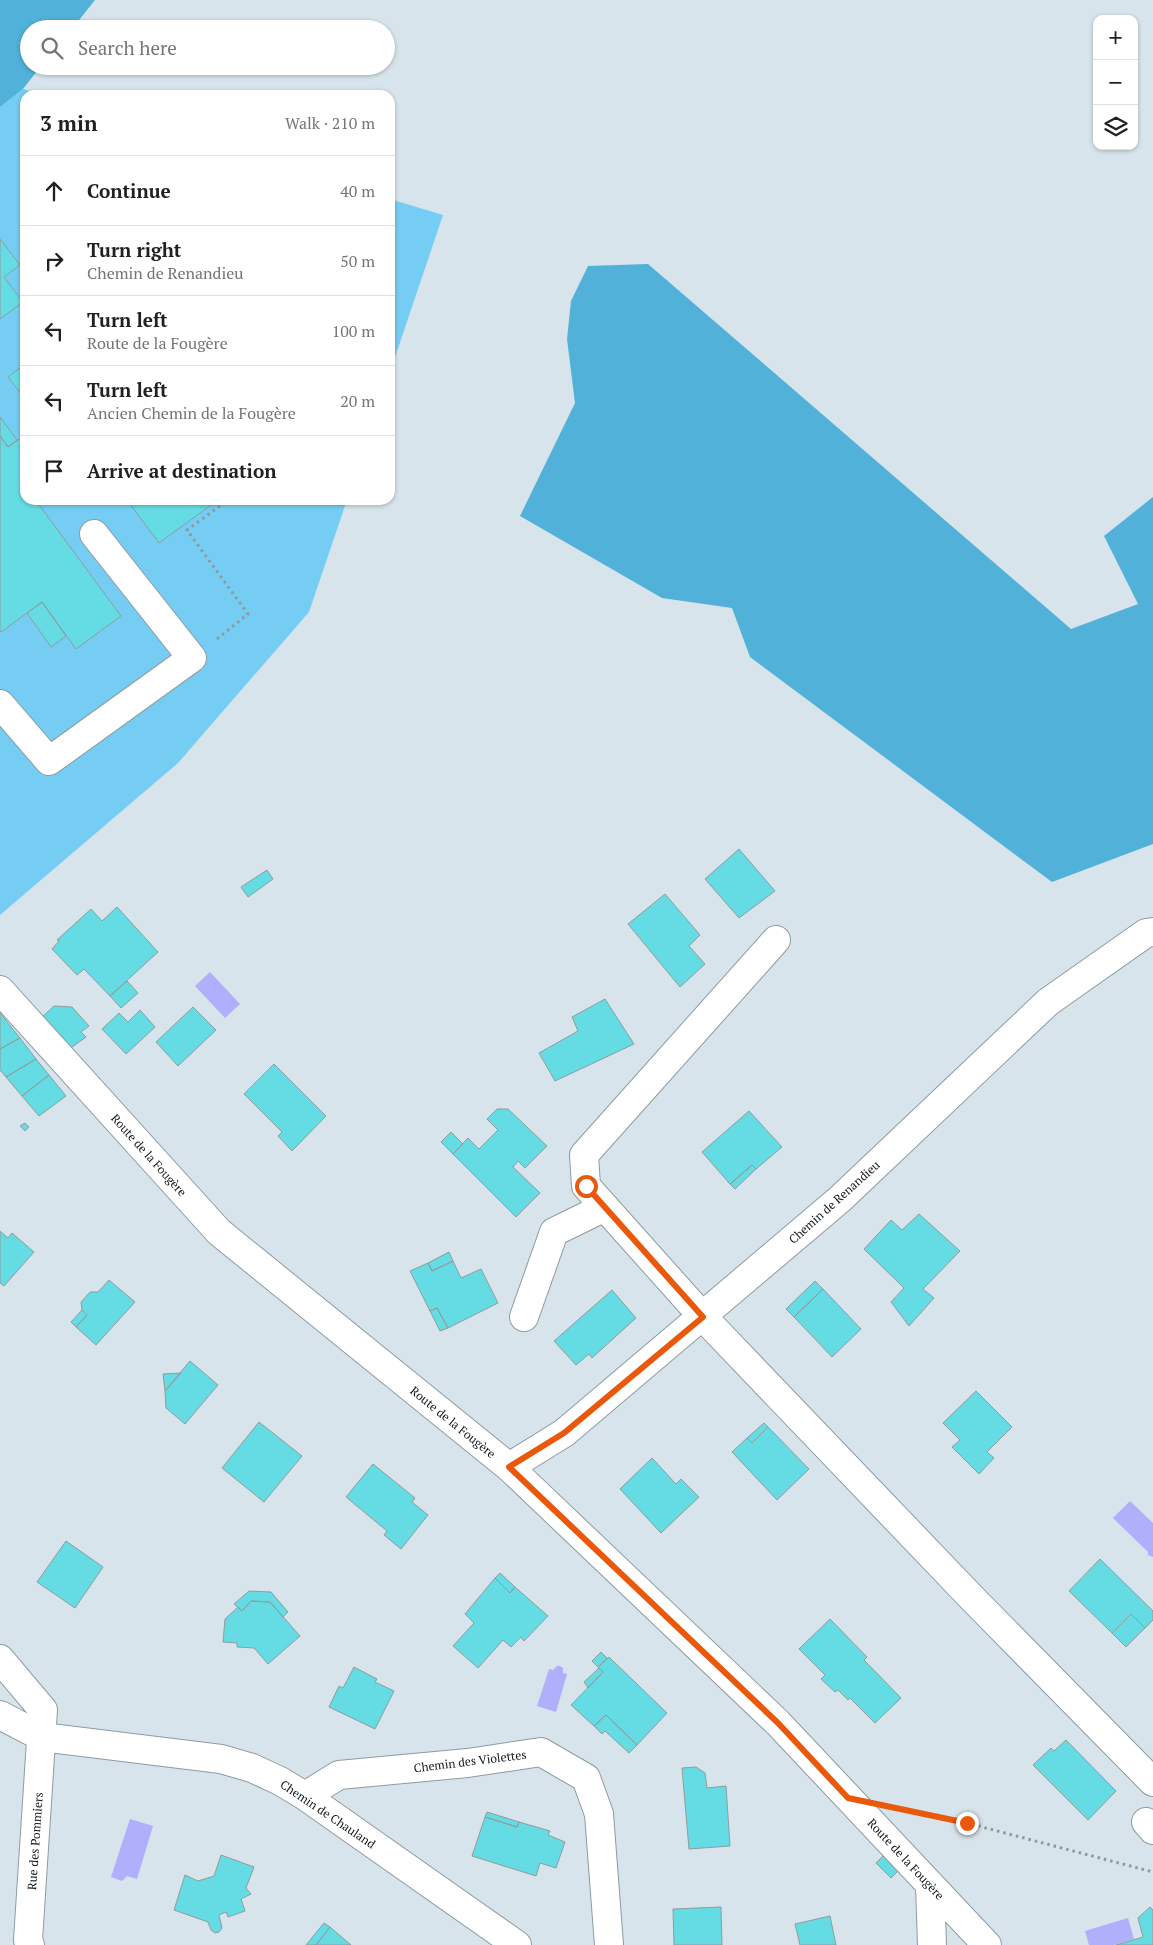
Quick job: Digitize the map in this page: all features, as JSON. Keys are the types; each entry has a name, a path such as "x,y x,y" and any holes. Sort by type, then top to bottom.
{"street":[{"path":"0,704 50,761 192,658 94,534"},
{"name":"Chemin de Renandieu","path":"509,1467 564,1433 840,1199 1048,1002 1146,933 1153,932"},
{"path":"776,940 584,1155 586,1186 703,1317 971,1597 1153,1782"},
{"name":"Route de la Fougère","path":"0,990 219,1232 509,1467 778,1723 987,1945"},
{"path":"524,1317 554,1232 605,1207"},
{"name":"Rue des Pommiers","path":"0,1659 43,1710 28,1940 30,1945"},
{"name":"Chemin de Chauland","path":"0,1715 42,1737 221,1759 252,1768 280,1781 305,1796 517,1945"},
{"name":"Chemin des Violettes","path":"305,1796 339,1775 468,1762 541,1752 586,1778 599,1814 609,1945"},
{"path":"930,1885 932,1945"}],"path":[{"path":"192,658 248,614 187,530 221,505"},
{"path":"894,1807 967,1823 1153,1872"}],"shaded area":[{"path":"0,0 95,0 79,20 20,20 20,75 34,75 23,89 0,107"},
{"path":"20,91 20,505 345,505 309,612 178,763 0,915 0,107"},
{"path":"395,201 443,215 395,357"},
{"path":"648,264 1071,629 1138,604 1104,536 1153,497 1153,844 1052,882 750,657 732,608 662,598 520,516 575,403 567,339 571,301 588,266"},
{"path":"210,972 240,1004 225,1018 195,986"},
{"path":"1130,1501 1153,1523 1153,1557 1148,1555 1148,1552 1113,1518"},
{"path":"557,1666 563,1668 563,1673 567,1674 556,1712 537,1706 549,1669 553,1670"},
{"path":"130,1819 153,1826 137,1879 127,1876 122,1881 111,1877"},
{"path":"1128,1918 1134,1939 1114,1945 1089,1945 1085,1931"}],"building":[{"path":"0,239 20,265 4,277 20,298 20,304 0,319"},
{"path":"20,368 20,393 8,377"},
{"path":"0,417 17,440 8,447 0,436"},
{"path":"0,436 8,447 20,439 20,505 39,505 121,616 76,649 42,602 0,631"},
{"path":"131,505 211,505 159,543"},
{"path":"42,602 66,636 51,647 27,613"},
{"path":"739,849 775,891 739,918 705,879"},
{"path":"267,870 273,879 248,897 241,887"},
{"path":"665,894 700,935 689,946 705,964 680,987 628,924"},
{"path":"117,907 158,952 110,996 84,969 77,975 52,949 59,941 57,940 91,909 102,921"},
{"path":"127,981 138,993 121,1008 110,996"},
{"path":"605,999 634,1044 555,1081 539,1053 578,1031 572,1017"},
{"path":"54,1006 72,1007 89,1026 81,1032 86,1037 68,1050 42,1017"},
{"path":"193,1007 216,1030 178,1066 156,1042"},
{"path":"140,1010 155,1027 126,1054 102,1029 119,1013 128,1022"},
{"path":"0,1013 20,1038 0,1049"},
{"path":"20,1038 36,1059 6,1077 0,1070 0,1049"},
{"path":"36,1059 49,1075 22,1096 6,1077"},
{"path":"274,1064 326,1116 292,1151 278,1136 282,1132 244,1094"},
{"path":"49,1075 66,1096 39,1116 22,1096"},
{"path":"497,1109 508,1109 547,1146 525,1168 518,1161 513,1167 540,1193 516,1217 453,1154 468,1138 479,1149 498,1130 487,1119"},
{"path":"749,1111 782,1147 756,1169 752,1165 730,1184 702,1152"},
{"path":"25,1123 29,1127 25,1131 20,1126"},
{"path":"451,1132 463,1144 453,1154 441,1142"},
{"path":"752,1165 756,1169 735,1189 730,1184"},
{"path":"919,1214 960,1251 923,1289 934,1298 909,1326 891,1302 904,1288 864,1249 891,1220 902,1230"},
{"path":"0,1231 8,1238 12,1233 34,1252 4,1286 0,1283"},
{"path":"449,1252 453,1261 432,1271 428,1263"},
{"path":"453,1261 461,1278 481,1269 498,1303 448,1328 437,1308 430,1311 410,1271 428,1263 432,1271"},
{"path":"109,1280 135,1302 96,1345 76,1327 87,1315 82,1310 81,1302 90,1292 98,1292"},
{"path":"815,1281 823,1289 794,1317 786,1309"},
{"path":"823,1289 861,1329 832,1357 794,1317"},
{"path":"612,1290 636,1318 592,1358 589,1354 576,1365 554,1341"},
{"path":"437,1308 448,1328 440,1331 430,1311"},
{"path":"82,1310 87,1315 76,1327 71,1322"},
{"path":"190,1361 218,1385 185,1424 166,1408 165,1391"},
{"path":"181,1373 165,1391 163,1374"},
{"path":"976,1391 1012,1427 987,1452 994,1458 979,1474 952,1447 960,1440 943,1423"},
{"path":"259,1422 302,1456 264,1502 222,1468"},
{"path":"764,1423 768,1427 752,1443 747,1438"},
{"path":"768,1427 809,1469 777,1500 732,1452 747,1438 752,1443"},
{"path":"652,1458 676,1484 681,1479 699,1497 661,1533 620,1489"},
{"path":"373,1464 415,1498 412,1502 428,1515 401,1549 384,1535 387,1531 346,1497"},
{"path":"66,1541 103,1567 75,1608 37,1582"},
{"path":"1100,1559 1153,1611 1153,1620 1145,1628 1131,1614 1112,1633 1069,1591"},
{"path":"500,1573 515,1587 510,1593 495,1578"},
{"path":"495,1578 510,1593 515,1587 548,1616 524,1641 521,1637 511,1647 503,1640 478,1668 453,1646 474,1623 465,1614"},
{"path":"249,1591 271,1592 288,1612 283,1617 270,1602 251,1601 242,1611 234,1604"},
{"path":"251,1601 270,1602 300,1636 268,1664 254,1648 237,1647 237,1643 223,1642 225,1619 238,1607 242,1611"},
{"path":"1131,1614 1145,1628 1126,1647 1112,1633"},
{"path":"830,1619 867,1657 864,1660 901,1698 875,1723 850,1698 848,1700 838,1690 835,1692 821,1679 825,1675 799,1649"},
{"path":"601,1652 607,1658 598,1667 592,1661"},
{"path":"609,1657 667,1713 637,1745 606,1715 594,1726 571,1705 603,1672 598,1667"},
{"path":"354,1667 377,1679 375,1682 394,1691 375,1729 329,1707 339,1686 343,1688"},
{"path":"599,1668 603,1672 588,1688 584,1682"},
{"path":"606,1715 637,1745 629,1753 605,1731 602,1734 594,1726"},
{"path":"1066,1740 1116,1791 1088,1820 1033,1765 1051,1748 1054,1751"},
{"path":"696,1767 705,1773 707,1788 726,1786 730,1846 689,1849 682,1768"},
{"path":"487,1812 519,1822 517,1827 485,1817"},
{"path":"485,1817 517,1827 519,1822 550,1831 548,1835 565,1842 556,1868 540,1863 536,1876 472,1856"},
{"path":"221,1855 254,1867 246,1888 251,1894 241,1899 245,1911 228,1917 226,1912 219,1915 222,1928 219,1932 215,1933 211,1930 208,1922 174,1910 185,1875 198,1881 214,1876"},
{"path":"884,1855 899,1870 891,1878 876,1863"},
{"path":"721,1907 722,1945 674,1945 673,1909"},
{"path":"1150,1907 1153,1910 1153,1945 1116,1945 1143,1937 1138,1918"},
{"path":"830,1916 836,1945 800,1945 795,1924"},
{"path":"324,1923 330,1927 316,1945 306,1945"},
{"path":"330,1927 351,1945 316,1945"}],"route":[{"path":"586,1186 703,1317 564,1433 509,1467 778,1723 848,1798 967,1823"}]}
